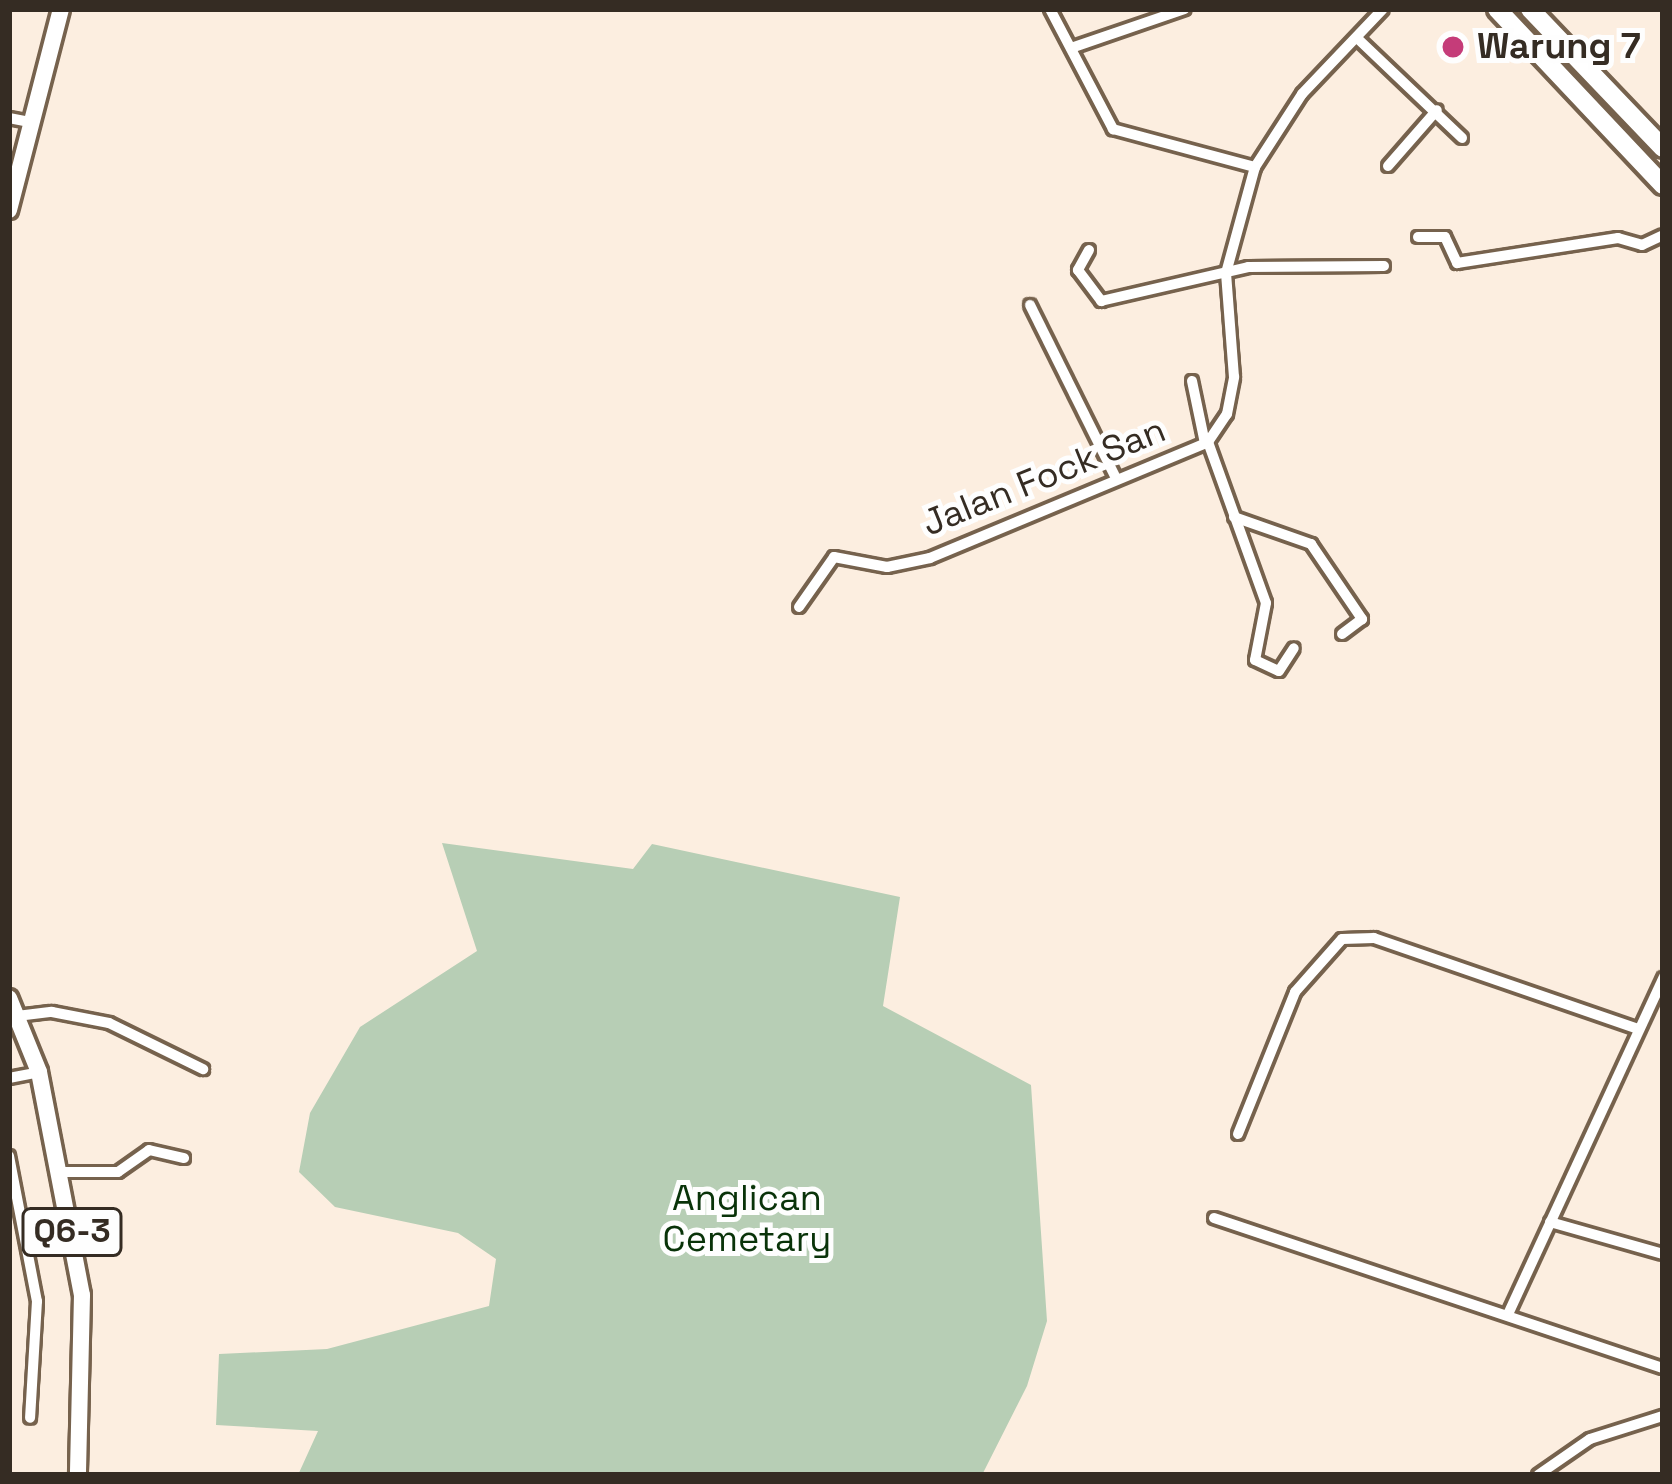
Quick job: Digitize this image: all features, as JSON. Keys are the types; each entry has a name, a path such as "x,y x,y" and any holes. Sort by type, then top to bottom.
{"highway":[{"path":"1497,9 1663,185"},
{"path":"1530,9 1663,148"}],"main road":[{"path":"9,208 61,9"},
{"name":"Q6-3","path":"9,998 39,1072 62,1172 82,1295 78,1475"}],"street":[{"path":"1050,9 1102,116 1121,135 1255,167"},
{"path":"1071,48 1185,9"},
{"name":"Jalan Fock San","path":"800,607 834,557 887,567 930,557 1101,492 1114,476 1206,442 1227,414 1234,377 1226,273 1255,167 1292,106 1383,9"},
{"path":"1358,38 1462,138"},
{"path":"1388,166 1437,110"},
{"path":"9,118 30,122"},
{"path":"1418,237 1445,237 1457,263 1618,238 1642,245 1663,235"},
{"path":"1089,250 1078,270 1095,301 1226,273 1384,266"},
{"path":"1030,304 1114,476"},
{"path":"1192,381 1206,442 1266,603 1256,660 1279,671 1294,649"},
{"path":"1234,517 1311,544 1362,619 1342,634"},
{"path":"1238,1134 1295,992 1342,939 1375,938 1638,1029"},
{"path":"1509,1312 1663,978"},
{"path":"17,1016 52,1012 109,1023 202,1069"},
{"path":"9,1078 39,1072"},
{"path":"62,1172 118,1172 149,1150 184,1158"},
{"path":"9,1156 37,1301 30,1418"},
{"path":"1214,1218 1509,1312 1663,1368"},
{"path":"1550,1222 1663,1254"},
{"path":"1538,1475 1590,1439 1663,1416"}],"green space":[{"name":"Anglican Cemetary","path":"442,843 633,869 652,844 900,897 883,1006 1031,1085 1047,1321 1027,1386 982,1475 298,1475 318,1431 216,1425 219,1354 327,1349 489,1306 496,1259 458,1233 335,1207 299,1172 310,1113 360,1027 477,951"}],"place":[{"name":"Warung 7","path":"1453,47"}]}
